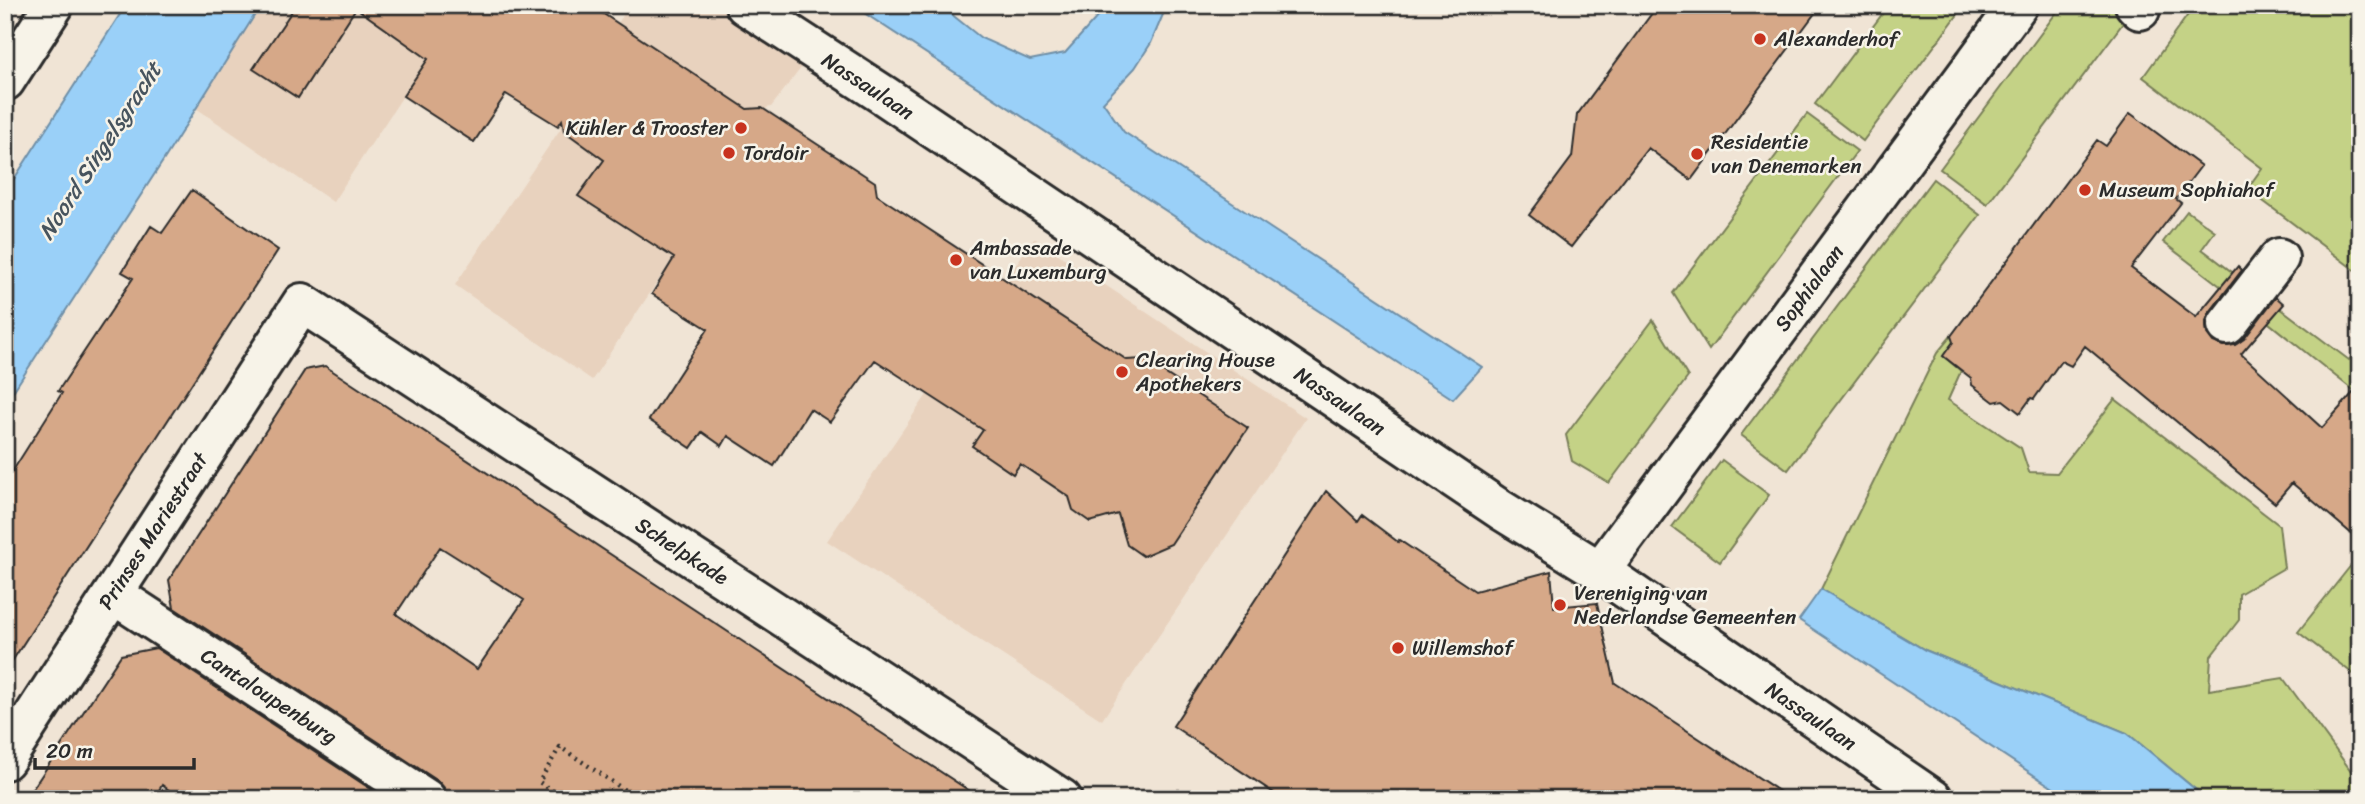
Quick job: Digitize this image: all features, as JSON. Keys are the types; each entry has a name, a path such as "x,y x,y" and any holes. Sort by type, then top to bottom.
{"street":[{"path":"5,81 54,5"},
{"name":"Nassaulaan","path":"745,5 1502,510 1600,570 1933,799"},
{"name":"Sophialaan","path":"1600,570 2018,5"},
{"path":"2227,326 2279,258"},
{"name":"Prinses Mariestraat","path":"5,760 302,303"},
{"name":"Schelpkade","path":"302,303 1061,798"},
{"name":"Cantaloupenburg","path":"113,594 426,799"}],"path":[{"path":"565,799 539,782 560,747 638,799"}],"shaded area":[{"path":"261,5 463,5 333,202 196,108"},
{"path":"630,5 743,5 814,51 771,107 766,108 768,116 592,380 455,285 561,128 552,122"},
{"path":"1034,238 1306,418 1102,720 827,541"}],"green space":[{"path":"1889,5 1965,5 1863,141 1815,104"},
{"path":"2062,5 2116,5 2129,15 1987,204 1940,169"},
{"path":"2195,5 2360,5 2360,274 2247,189 2262,168 2143,77"},
{"path":"1807,114 1857,151 1709,350 1673,293"},
{"path":"1933,179 1980,215 1788,470 1741,435"},
{"path":"2187,211 2215,231 2202,249 2249,285 2237,299 2163,242"},
{"path":"2260,293 2349,360 2360,347 2360,385 2354,391 2249,307"},
{"path":"1653,320 1688,377 1609,483 1572,461 1566,435"},
{"path":"1951,336 1955,340 1943,356 1961,371 1948,400 2021,448 2029,472 2057,473 2115,399 2279,525 2284,568 2239,594 2239,620 2211,656 2209,690 2283,678 2354,775 2360,775 2360,799 2207,799 2127,733 1925,650 1821,589 1937,353"},
{"path":"1722,460 1769,495 1720,562 1672,527"},
{"path":"2360,554 2360,679 2298,632"}],"water":[{"name":"Noord Singelsgracht","path":"126,5 261,5 5,404 5,193"},
{"path":"852,5 940,5 981,38 1030,60 1065,53 1108,5 1167,5 1151,43 1135,68 1103,102 1124,132 1482,367 1453,399"},
{"path":"1821,589 1925,650 2127,733 2207,799 2070,799 1799,620"}],"building":[{"path":"296,5 590,5 747,109 762,108 875,182 877,195 1127,360 1143,359 1248,428 1171,544 1143,556 1127,545 1118,514 1090,522 1073,510 1069,497 1020,464 1013,474 972,446 983,430 875,360 830,422 810,409 774,466 728,436 722,446 702,432 691,448 649,420 708,329 652,294 674,258 578,196 604,160 564,131 562,120 558,126 506,94 474,142 403,96 428,59 356,8 298,98 253,69"},
{"path":"1658,5 1821,5 1691,180 1648,148 1571,247 1529,215 1572,157 1577,115"},
{"path":"2130,113 2201,166 2176,199 2181,203 2131,268 2196,317 2238,266 2242,270 2206,321 2207,334 2213,342 2223,346 2235,345 2244,339 2276,297 2284,304 2241,354 2322,428 2360,385 2360,541 2292,483 2275,503 2085,346 2071,366 2061,361 2034,399 2031,398 2020,413 2003,400 1994,402 1972,385 1971,378 1943,356 1953,342 1951,336 2097,140 2106,146"},
{"path":"192,190 278,250 5,672 5,483 62,393 58,391 133,278 122,272 151,226 162,233"},
{"path":"325,366 982,799 448,799 445,789 438,781 174,608 169,580 305,370","holes":["440,547 524,600 477,669 396,614"]},
{"name":"Willemshof","path":"1326,491 1358,521 1362,515 1398,542 1399,540 1475,591 1551,571 1554,607 1597,603 1615,683 1791,799 1283,799 1173,726"},
{"path":"156,648 386,799 181,799 162,785 154,799 26,799 121,655"}],"place":[{"name":"Alexanderhof","path":"1760,39"},
{"name":"Kühler & Trooster","path":"741,128"},
{"name":"Tordoir","path":"729,153"},
{"name":"Residentie van Denemarken","path":"1697,154"},
{"name":"Museum Sophiahof","path":"2085,190"},
{"name":"Ambassade van Luxemburg","path":"956,260"},
{"name":"Clearing House Apothekers","path":"1122,372"},
{"name":"Vereniging van Nederlandse Gemeenten","path":"1560,605"},
{"name":"Willemshof","path":"1398,648"}]}
